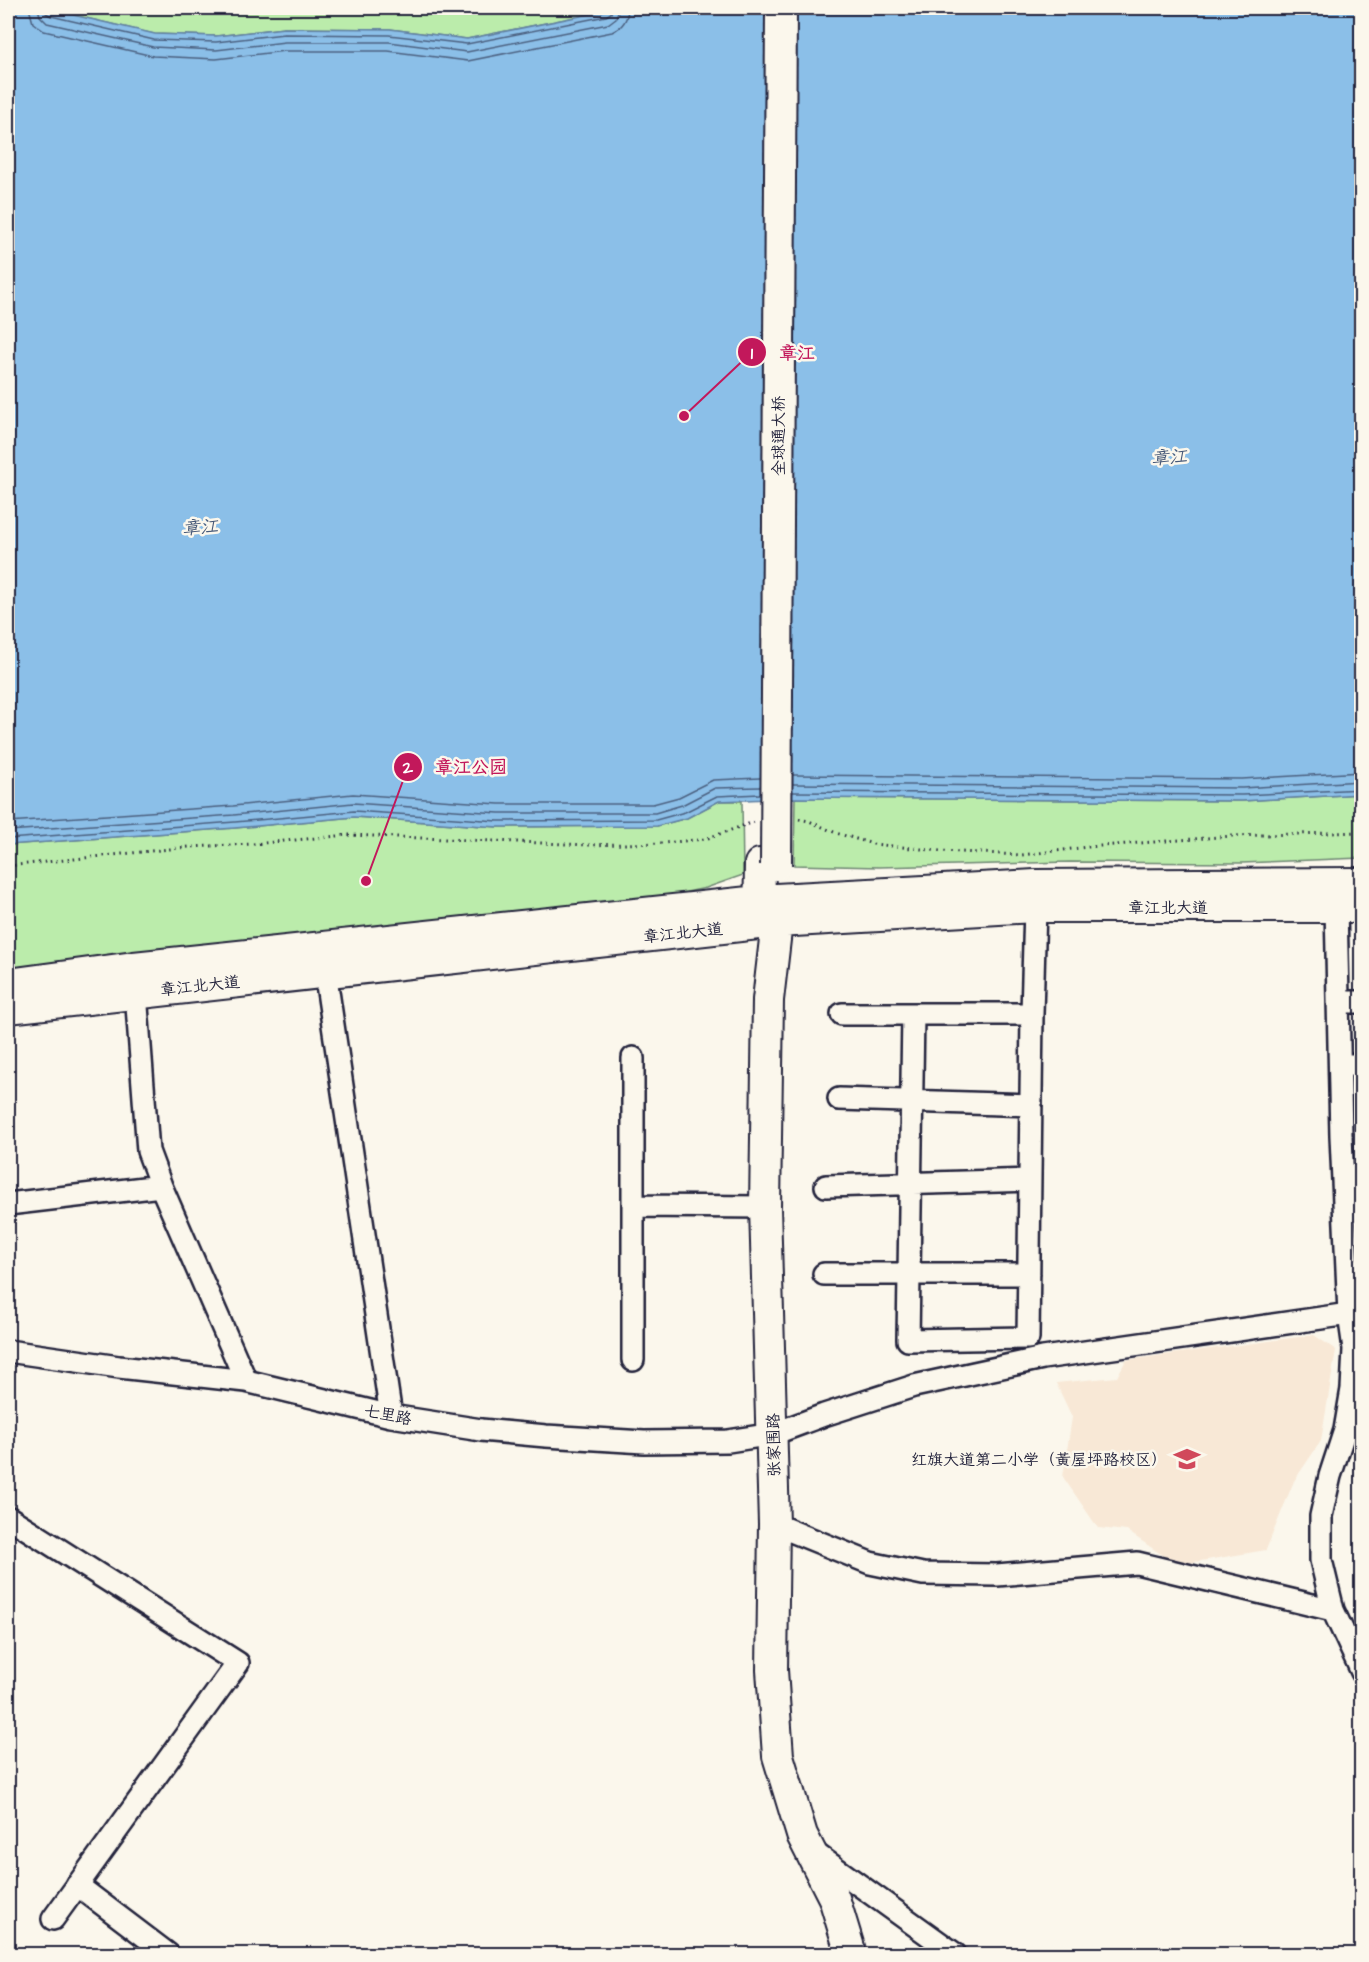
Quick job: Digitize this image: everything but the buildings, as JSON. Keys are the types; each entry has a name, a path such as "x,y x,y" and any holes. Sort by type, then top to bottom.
{"main road":[{"name":"全球通大桥","path":"760,8 768,864"},
{"name":"全球通大桥","path":"768,864 781,8"},
{"name":"张家围路","path":"768,864 765,1207 773,1434 772,1670 778,1756 802,1835 834,1898 851,1954"},
{"name":"章江北大道","path":"8,984 134,967 1035,885 1362,883"},
{"name":"章江北大道","path":"8,1008 325,971 768,911 1035,907 1349,907"}],"street":[{"path":"912,1014 908,1340 1028,1338 1035,907"},
{"path":"1349,907 1338,1002 1340,1065 1351,1136 1353,1214 1349,1314 1354,1349 1352,1389 1345,1430 1329,1476 1321,1516 1321,1560 1333,1610 1362,1672"},
{"path":"325,971 391,1416"},
{"path":"136,993 148,1151 246,1381"},
{"path":"1338,1002 1362,1002"},
{"path":"842,1014 1032,1014"},
{"path":"633,1058 633,1360"},
{"path":"1340,1065 1362,1065"},
{"path":"839,1099 1031,1105"},
{"path":"826,1186 1030,1180"},
{"path":"8,1204 161,1186"},
{"path":"633,1206 765,1207"},
{"path":"824,1274 1029,1274"},
{"name":"七里路","path":"8,1351 119,1367 246,1381 391,1416 492,1431 644,1442 728,1441 773,1434 914,1386 1042,1358 1349,1314"},
{"path":"8,1517 238,1663 52,1919"},
{"path":"774,1524 870,1563 923,1574 997,1575 1137,1563 1333,1610"},
{"path":"809,1849 955,1954"},
{"path":"77,1885 168,1954"}],"path":[{"path":"798,819 873,844 940,851 1022,855 1088,847 1232,836 1362,832"},
{"path":"8,866 189,847 253,844 348,835 587,845 663,843 705,839 757,822"}],"shaded area":[{"name":"红旗大道第二小学（黄屋坪路校区）","path":"1314,1335 1336,1350 1321,1441 1294,1481 1266,1550 1177,1565 1127,1531 1098,1528 1063,1477 1072,1417 1056,1383 1117,1377 1126,1360"}],"green space":[{"path":"43,8 620,8 467,39 390,29 284,28 216,36 154,34"},
{"path":"1361,794 1361,858 1242,863 1070,862 879,867 794,865 795,798 1242,801"},
{"path":"719,801 742,801 743,875 706,888 653,899 520,911 8,968 8,845 354,817 498,827 657,826 687,818"}],"water":[{"name":"章江","path":"8,8 43,8 155,34 216,36 284,28 390,29 467,39 620,8 1361,8 1361,794 1242,801 795,798 719,801 687,818 657,826 498,827 354,817 8,845"}],"place":[{"name":"章江","path":"684,416"},
{"name":"章江公园","path":"366,881"},
{"name":"红旗大道第二小学（黄屋坪路校区）","path":"1187,1459"}]}
